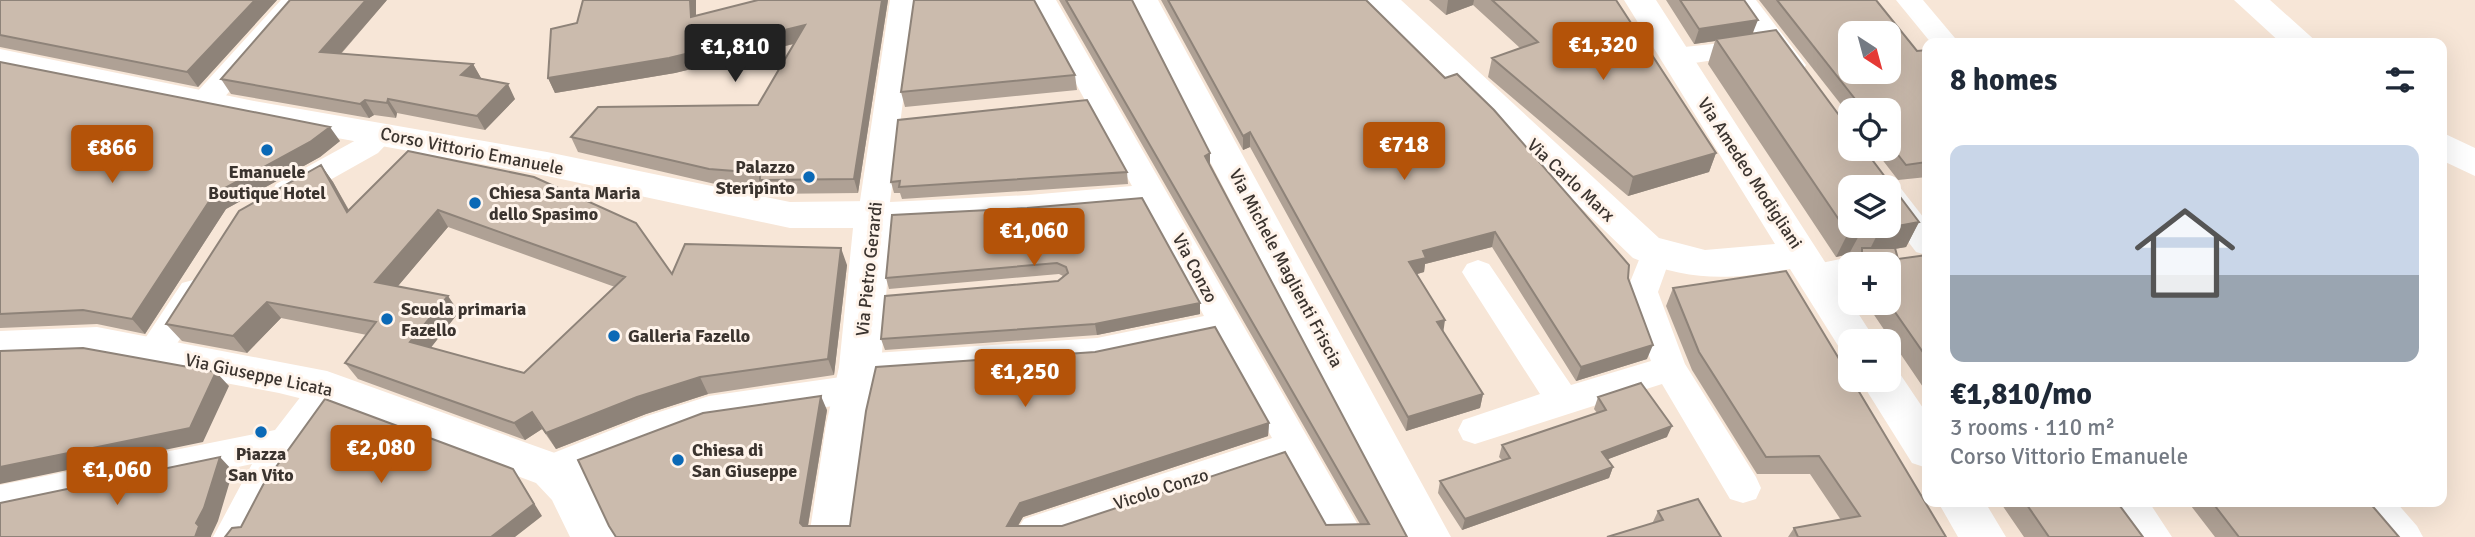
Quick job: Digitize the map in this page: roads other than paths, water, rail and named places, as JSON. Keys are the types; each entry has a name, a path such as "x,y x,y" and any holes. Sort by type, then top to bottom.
{"street":[{"path":"206,100 295,0"},
{"name":"Via Pietro Gerardi","path":"832,537 857,378 873,214 901,120 903,0"},
{"name":"Via Conzo","path":"1043,0 1086,101 1155,194 1346,537"},
{"name":"Via Michele Maglienti Friscia","path":"1142,0 1428,537"},
{"name":"Via Carlo Marx","path":"1382,0 1646,248 1686,264 1822,266"},
{"name":"Via Amedeo Modigliani","path":"1640,0 1675,57 1822,266 1851,329"},
{"path":"1743,0 1808,87"},
{"path":"1909,0 1942,38"},
{"path":"2250,0 2296,38"},
{"path":"1675,57 1775,43"},
{"name":"Corso Vittorio Emanuele","path":"0,60 206,100 254,112 547,164 790,215 873,214 1029,206 1155,194"},
{"path":"262,205 368,146 382,134"},
{"path":"2447,148 2475,164"},
{"path":"1901,219 1919,254"},
{"path":"1656,253 1642,292 1670,369 1743,488"},
{"path":"154,352 206,272"},
{"path":"1478,272 1563,401"},
{"path":"593,537 568,487 551,470 659,426 709,410 857,378 1097,351 1225,324"},
{"name":"Via Giuseppe Licata","path":"0,347 97,343 154,352 327,388 551,470"},
{"path":"1475,430 1670,369"},
{"path":"232,537 267,469 327,388"},
{"path":"1889,392 1922,442"},
{"path":"0,501 286,442"},
{"name":"Vicolo Conzo","path":"1031,537 1037,530 1294,446"},
{"path":"1963,507 1983,537"},
{"path":"2132,507 2153,537"},
{"path":"2378,507 2404,537"}],"place":[{"name":"Emanuele Boutique Hotel","path":"267,150"},
{"name":"Palazzo Steripinto","path":"809,177"},
{"name":"Chiesa Santa Maria dello Spasimo","path":"475,203"},
{"name":"Scuola primaria Fazello","path":"387,319"},
{"name":"Galleria Fazello","path":"614,336"},
{"name":"Piazza San Vito","path":"261,432"},
{"name":"Chiesa di San Giuseppe","path":"678,460"}]}
